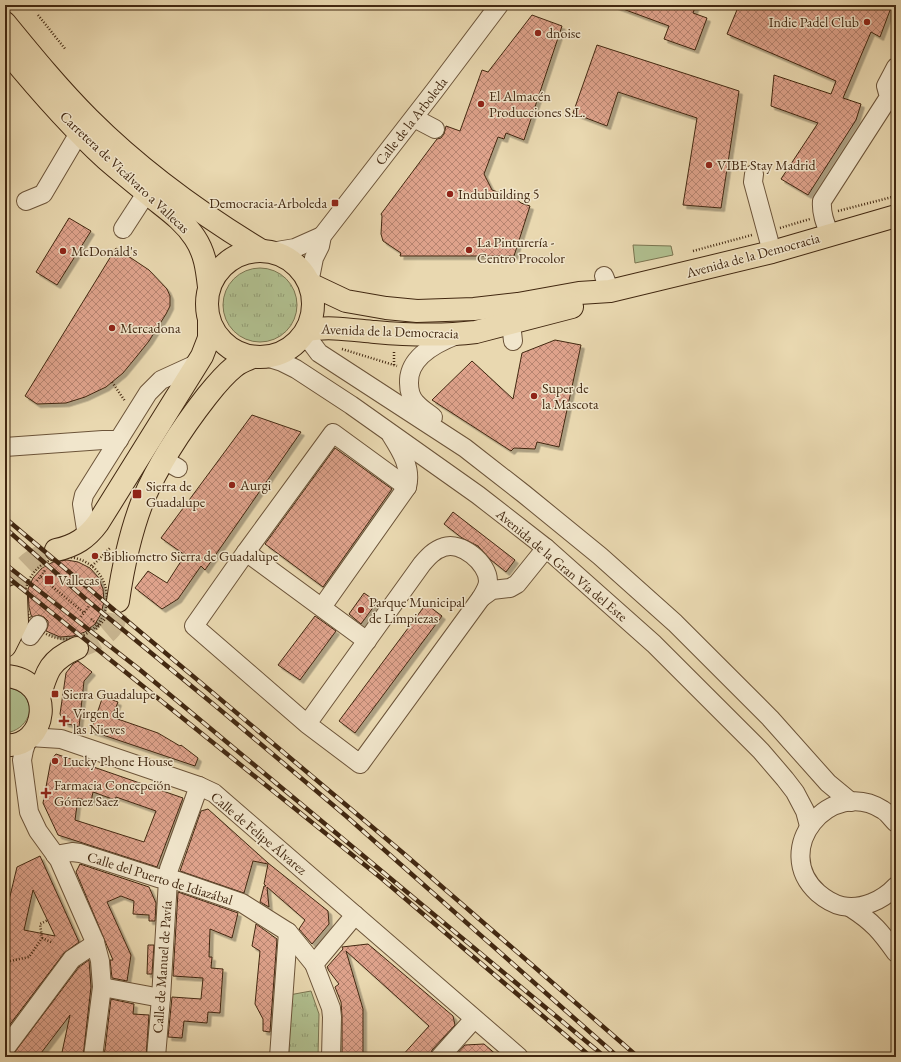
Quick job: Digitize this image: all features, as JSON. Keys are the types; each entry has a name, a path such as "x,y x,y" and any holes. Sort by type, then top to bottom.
{"main road":[{"name":"Carretera de Vicálvaro a Vallecas","path":"5,23 60,89 120,148 183,200 221,226 266,252"},
{"name":"Carretera de Vicálvaro a Vallecas","path":"5,49 42,94 79,133 109,162 175,215 195,238 202,250 206,264 209,287"},
{"name":"Avenida de la Democracia","path":"310,284 346,301 386,308 417,311 474,309 518,304 579,293 607,284 772,252 896,216"},
{"path":"56,550 78,543 87,536 103,516 205,349 209,338 207,303 209,287 214,279 230,262 242,256 266,252 283,255 292,261 303,272 310,284 314,301 313,312 307,331 296,343 276,355 259,357 236,365 222,378 193,414 171,464 143,500 124,563 118,601"},
{"name":"Avenida de la Democracia","path":"307,331 333,328 402,334 512,332 582,305 607,284"},
{"path":"209,321 214,330 226,344 236,352 259,357"},
{"path":"5,646 24,620"},
{"path":"5,745 19,743 28,738 37,727 41,718 40,703 52,664 58,658 77,648"},
{"path":"5,676 16,677 26,682 34,689 40,703"}],"street":[{"name":"Calle de la Arboleda","path":"310,284 314,258 320,246 322,236 414,118 499,5"},
{"path":"830,235 822,216 822,201 889,97 886,86 896,67"},
{"path":"414,118 435,128"},
{"path":"26,201 43,194 79,133"},
{"path":"754,174 753,182 772,252"},
{"path":"123,229 147,192"},
{"name":"Calle de la Arboleda","path":"266,252 295,248 322,236"},
{"path":"307,331 310,341 319,353 465,448 600,556 674,623 770,718 828,783 851,802"},
{"path":"460,334 441,341 430,348 416,362 409,378 409,388 416,403 443,423 465,448"},
{"name":"Avenida de la Gran Vía del Este","path":"259,357 282,362 296,369 389,431 478,495 546,548 654,644 761,751 796,792 805,811 809,826"},
{"path":"87,536 82,504 84,496 111,440 148,393 157,384 176,372 196,364"},
{"path":"322,607 407,487 409,474 407,466 389,431"},
{"path":"307,724 422,564 432,554 444,547 456,546 480,561 486,571 488,581 486,591 360,764 307,724 194,626 333,433 407,487"},
{"path":"5,447 111,440"},
{"path":"481,598 492,590 510,588 517,584 546,548"},
{"path":"246,552 367,641"},
{"name":"Calle de Felipe Álvarez","path":"40,703 48,726 61,739"},
{"path":"28,738 22,760 30,812 38,831 55,855 95,942 100,961 102,988 93,1057"},
{"name":"Calle de Felipe Álvarez","path":"28,738 61,739 199,786 214,793 519,1057"},
{"name":"Calle de Manuel de Pavía","path":"156,1057 168,880 170,869 199,786"},
{"path":"896,823 884,810 865,802 839,803 827,809 809,826 803,840 800,856 802,870 812,887 825,899 838,905 851,908 867,918 881,932 896,953"},
{"name":"Calle del Puerto de Idiazábal","path":"55,855 72,852 80,853 158,878 178,881 242,903 288,932 314,964 331,1008 331,1057"},
{"path":"851,908 877,901 896,886"},
{"path":"314,964 355,915"},
{"path":"279,1057 288,932"},
{"path":"5,1049 72,959 93,945 95,942"},
{"path":"102,988 161,998"},
{"path":"440,1057 474,1019"}],"path":[{"path":"38,15 66,50"},
{"path":"838,211 896,196"},
{"path":"776,229 809,219"},
{"path":"338,347 400,367"},
{"path":"112,382 122,397"},
{"path":"67,558 80,559 92,566 101,575 106,589 107,601 103,615 96,626 87,635 74,639 61,640 48,635 24,620 29,616 24,601 26,588 32,576 40,567 53,560 67,558"},
{"path":"37,581 46,569"},
{"path":"41,576 84,613"},
{"path":"81,617 90,606"},
{"path":"91,619 99,626"},
{"path":"96,629 105,619"},
{"path":"10,961 29,957 42,938 40,924 48,920"},
{"path":"42,938 53,943"}],"green space":[{"path":"633,245 671,246 673,255 635,263"},
{"path":"260,268 281,274 291,284 297,305 291,326 281,336 260,342 239,336 229,326 223,305 229,284 239,274"},
{"path":"5,687 15,689 20,692 29,704 28,717 25,722 20,727 6,733 5,733"},
{"path":"311,991 319,1014 318,1057 289,1057 289,995"}],"building":[{"path":"615,5 696,5 693,13 707,18 695,50 664,39 669,26"},
{"path":"739,5 892,5 880,37 871,32 843,98 861,104 856,120 808,195 781,179 818,123 771,106 774,75 831,94 836,81 727,34"},
{"name":"Indubuilding 5","path":"532,15 562,26 524,140 506,133 504,139 498,137 484,174 492,190 515,198 521,203 530,206 514,256 400,256 401,253 383,241 381,234 381,214 437,139 441,138 444,134 446,126 460,131 482,70 488,72"},
{"name":"VIBE Stay Madrid","path":"597,45 739,91 721,208 683,205 697,118 618,92 607,126 573,113"},
{"name":"McDonald's","path":"69,218 91,231 57,285 36,272"},
{"name":"Mercadona","path":"116,248 149,270 167,289 170,296 170,306 166,314 149,341 137,356 123,373 106,387 85,397 66,403 37,404 25,396"},
{"name":"Super de la Mascota","path":"555,340 581,345 559,447 537,442 535,449 514,448 511,451 432,400 472,361 513,399 522,353"},
{"name":"Aurgi","path":"252,415 301,432 205,570 201,566 178,599 162,609 135,588 148,571 167,583 185,555 161,538"},
{"path":"335,448 392,489 323,587 265,544"},
{"path":"453,512 515,560 506,572 491,560 478,546 462,538 444,524"},
{"path":"67,560 78,562 90,568 98,577 103,589 104,601 101,614 95,624 85,632 73,636 60,637 46,631 48,621 44,617 39,615 32,617 29,607 28,589 33,578 42,568 53,562"},
{"name":"Parque Municipal de Limpiezas","path":"364,593 377,602 361,624 349,614"},
{"path":"426,604 442,616 355,733 339,721"},
{"path":"315,616 336,631 300,680 278,665"},
{"path":"78,661 92,672 84,681 79,727 65,723 60,714 66,673 73,664"},
{"path":"103,696 118,702 112,717 158,733 180,746 181,745 198,758 195,766 91,731"},
{"path":"56,754 183,798 157,867 58,835 43,803 51,760","holes":["93,792 115,800 116,797 156,811 144,842 75,820 78,798 91,802"]},
{"path":"208,809 268,863 328,911 329,924 312,944 299,929 305,920 267,887 269,907 260,902 264,886 266,886 264,884 268,864 253,861 244,893 180,871 201,811"},
{"path":"40,856 79,942 64,953 5,1031 5,917 17,867","holes":["33,890 55,936 24,930"]},
{"path":"80,864 149,887 156,903 155,921 149,921 149,915 133,914 134,901 121,896 107,902 131,955 127,981 112,978 110,960 113,960 76,872"},
{"path":"178,892 238,913 232,938 210,929 209,957 212,957 211,968 223,969 220,1013 208,1012 207,1023 184,1021 182,1038 168,1037 172,997 201,999 203,978 173,976"},
{"path":"256,924 277,939 270,1032 263,1031 263,1019 255,1004 260,951 252,946"},
{"path":"368,944 453,1016 455,1025 432,1050 430,1057 401,1057 429,1026 346,951 363,1009 363,1057 342,1057 341,1002 335,987 339,984 327,967 343,949 342,947"},
{"path":"148,945 154,945 152,974 147,974"},
{"path":"89,960 91,987 83,1057 61,1057 70,1015 38,1057 11,1057 79,967"},
{"path":"111,999 134,1004 133,1014 149,1015 146,1057 104,1057"},
{"path":"484,1044 499,1057 454,1057 465,1045"}],"tunnel":[{"path":"16,596 16,582 23,569 38,557 56,550"},
{"path":"77,648 98,638 111,628 115,621 118,601"}],"railway":[{"path":"5,518 402,852 638,1057"},
{"path":"5,528 88,601 346,816 618,1057"},
{"path":"5,564 139,669 605,1057"},
{"path":"5,575 381,878 591,1057"}],"place":[{"name":"Indie Padel Club","path":"867,22"},
{"name":"dnoise","path":"538,33"},
{"name":"El Almacén Producciones S.L.","path":"481,104"},
{"name":"VIBE Stay Madrid","path":"709,165"},
{"name":"Indubuilding 5","path":"450,194"},
{"name":"Democracia-Arboleda","path":"335,203"},
{"name":"La Pinturería - Centro Procolor","path":"469,250"},
{"name":"McDonald's","path":"63,251"},
{"name":"Mercadona","path":"112,328"},
{"name":"Super de la Mascota","path":"534,396"},
{"name":"Aurgi","path":"232,485"},
{"name":"Sierra de Guadalupe","path":"137,494"},
{"name":"Bibliometro Sierra de Guadalupe","path":"95,556"},
{"name":"Vallecas","path":"49,580"},
{"name":"Parque Municipal de Limpiezas","path":"361,610"},
{"name":"Sierra Guadalupe","path":"55,694"},
{"name":"Virgen de las Nieves","path":"64,721"},
{"name":"Lucky Phone House","path":"55,761"},
{"name":"Farmacia Concepción Gómez Saez","path":"46,793"}]}
